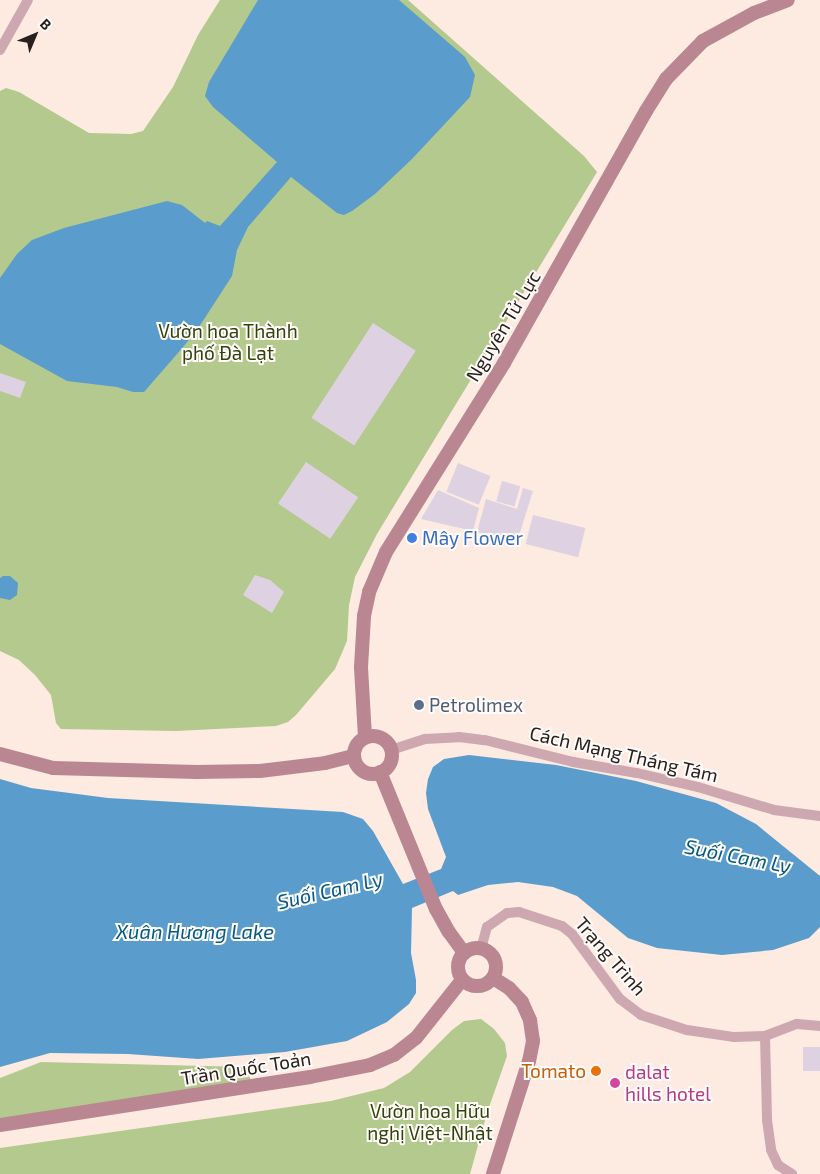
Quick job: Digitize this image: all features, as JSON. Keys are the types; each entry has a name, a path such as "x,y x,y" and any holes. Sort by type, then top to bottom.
{"main road":[{"name":"Nguyên Tử Lực","path":"365,737 361,667 364,616 369,592 386,552 508,356 646,111 666,79 703,41 754,13 788,0"},
{"path":"371,736 382,738 391,750 389,765 374,774 363,771 358,767 354,756 356,745 365,737 371,736"},
{"path":"0,754 54,768 197,772 268,770 325,763 354,756"},
{"path":"380,772 436,909 464,953"},
{"path":"481,949 490,954 495,963 493,978 489,982 478,986 467,984 462,980 458,963 464,953 469,950 481,949"},
{"path":"493,978 509,988 522,1002 530,1020 533,1041 529,1061 493,1174"},
{"name":"Trần Quốc Toản","path":"0,1125 310,1078 370,1065 394,1054 416,1038 462,980"}],"street":[{"path":"0,50 28,0"},
{"name":"Cách Mạng Tháng Tám","path":"391,750 425,739 459,738 486,740 573,762 637,773 698,787 774,810 820,816"},
{"name":"Trạng Trình","path":"481,949 487,928 507,913 520,912 553,921 572,934 620,999 642,1015 687,1030 734,1037 766,1036 797,1024 820,1026"},
{"path":"766,1036 767,1120 771,1150 778,1165 792,1174"}],"green space":[{"name":"Vườn hoa Thành phố Đà Lạt","path":"220,0 408,0 584,156 597,172 377,534 355,577 349,605 347,641 335,669 296,715 288,722 276,726 176,731 61,729 56,723 51,695 35,675 19,660 0,651 0,91 6,88 19,92 89,133 131,134 143,131 173,87 198,35"},
{"name":"Vườn hoa Hữu nghị Việt-Nhật","path":"481,1019 494,1029 505,1043 507,1056 487,1113 470,1174 0,1174 0,1148 331,1101 384,1088 410,1072 452,1030 464,1021"},
{"path":"41,1062 246,1067 251,1081 0,1125 0,1078"}],"water":[{"path":"258,0 399,0 465,57 475,75 470,97 412,159 375,194 344,215 337,213 291,177 248,227 237,250 232,276 199,327 144,392 133,392 117,387 67,381 0,344 0,278 17,254 32,240 64,228 167,201 182,205 205,223 207,221 220,226 277,162 213,107 205,96 209,82"},
{"path":"10,576 18,583 17,595 10,600 0,598 0,578"},
{"name":"Xuân Hương Lake","path":"469,755 556,765 636,781 716,803 756,824 820,876 820,927 809,938 773,950 722,955 657,948 628,938 577,896 553,887 518,882 488,885 458,895 453,891 412,908 411,953 416,980 416,993 409,1004 387,1022 347,1041 285,1052 198,1059 128,1054 50,1053 0,1067 0,779 31,788 108,798 343,812 363,819 373,831 403,884 441,869 446,857 428,809 426,793 428,779 433,767 444,759"}],"building":[{"path":"373,323 416,351 354,446 311,418"},
{"path":"0,373 26,382 20,398 0,391"},
{"path":"306,462 358,497 330,539 278,503"},
{"path":"458,463 490,476 479,505 446,492"},
{"path":"502,481 520,486 514,506 496,501"},
{"path":"523,488 533,491 517,542 477,532 486,499 517,509"},
{"path":"438,490 479,508 473,531 421,519"},
{"path":"533,515 585,528 578,557 526,544"},
{"path":"255,575 270,580 284,592 272,613 243,595"},
{"path":"803,1047 820,1047 820,1071 803,1071"}],"place":[{"name":"Mây Flower","path":"412,538"},
{"name":"Petrolimex","path":"419,705"},
{"name":"Tomato","path":"596,1071"},
{"name":"dalat hills hotel","path":"615,1083"}],"water label":[{"name":"Suối Cam Ly","path":"738,856"},
{"name":"Suối Cam Ly","path":"330,890"}]}
